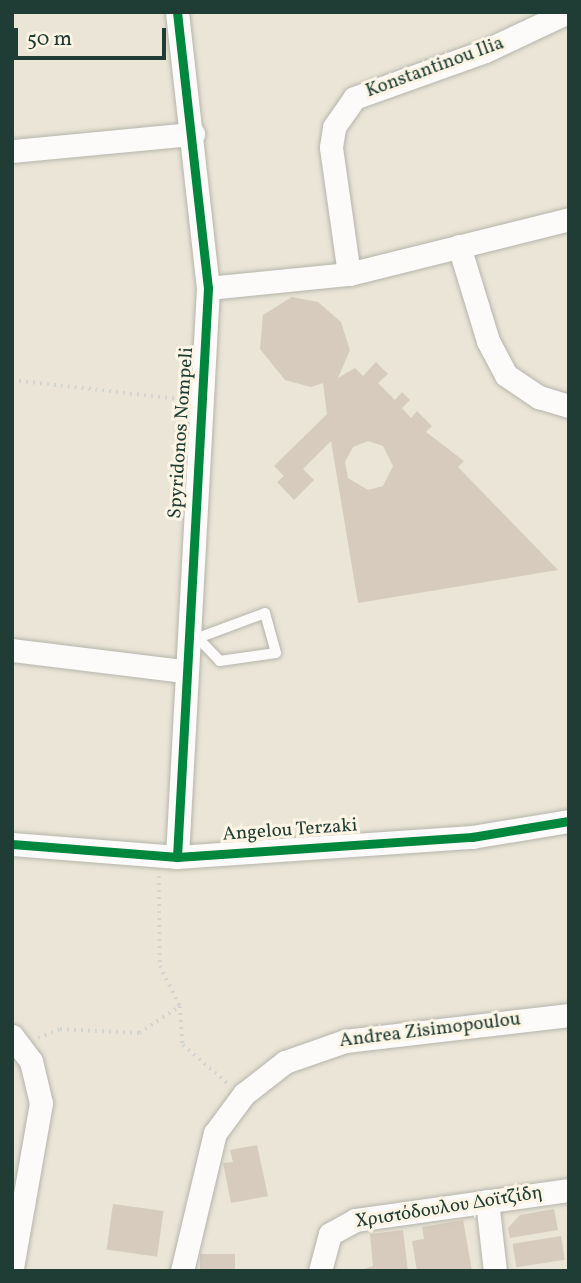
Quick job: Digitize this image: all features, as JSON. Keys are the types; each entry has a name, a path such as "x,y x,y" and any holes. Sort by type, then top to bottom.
{"street":[{"name":"Spyridonos Nompeli","path":"169,857 183,671 191,641 208,288 193,134 177,12"},
{"name":"Konstantinou Ilia","path":"349,274 331,147 334,127 354,98 485,51 568,12"},
{"path":"12,150 193,134"},
{"path":"208,288 349,274 569,219"},
{"path":"459,246 488,341 506,375 539,397 569,406"},
{"path":"12,650 183,671"},
{"name":"Angelou Terzaki","path":"12,844 169,857 472,837 569,821"},
{"name":"Andrea Zisimopoulou","path":"182,1271 205,1159 241,1097 285,1062 328,1044 569,1015"},
{"path":"12,1268 18,1202 41,1103 17,1041"},
{"name":"Χριστόδουλου Δοϊτζίδη","path":"320,1271 330,1234 355,1220 569,1190"},
{"path":"487,1201 495,1271"}],"lane":[{"path":"265,613 276,653 220,661 191,641 265,613"}],"path":[{"path":"12,380 203,401"},
{"path":"169,857 160,966 180,1006 183,1045 241,1097"},
{"path":"17,1041 60,1029 139,1032 180,1006"}],"building":[{"path":"292,297 318,302 341,322 350,350 338,378 355,368 363,376 376,362 388,374 378,383 395,400 402,392 410,400 402,408 411,418 417,411 432,426 426,432 464,461 458,467 558,570 358,603 331,441 303,469 314,480 294,500 277,482 284,476 274,466 327,414 323,383 311,387 285,380 260,349 263,315","holes":["368,441 383,446 393,466 383,486 368,490 348,478 345,462 353,447"]},
{"path":"257,1145 268,1196 231,1203 223,1163 233,1162 230,1150"},
{"path":"113,1204 164,1211 157,1257 107,1250"},
{"path":"554,1209 558,1230 510,1238 508,1228 520,1215"},
{"path":"463,1220 472,1271 417,1271 412,1241 424,1239 422,1227"},
{"path":"403,1230 408,1271 358,1271 373,1266 370,1234"},
{"path":"561,1236 565,1260 516,1267 513,1244"},
{"path":"200,1254 235,1254 235,1271 200,1271"}],"cycle path":[{"path":"177,12 208,288 177,857"},
{"path":"12,844 177,857 472,837 569,821"}]}
